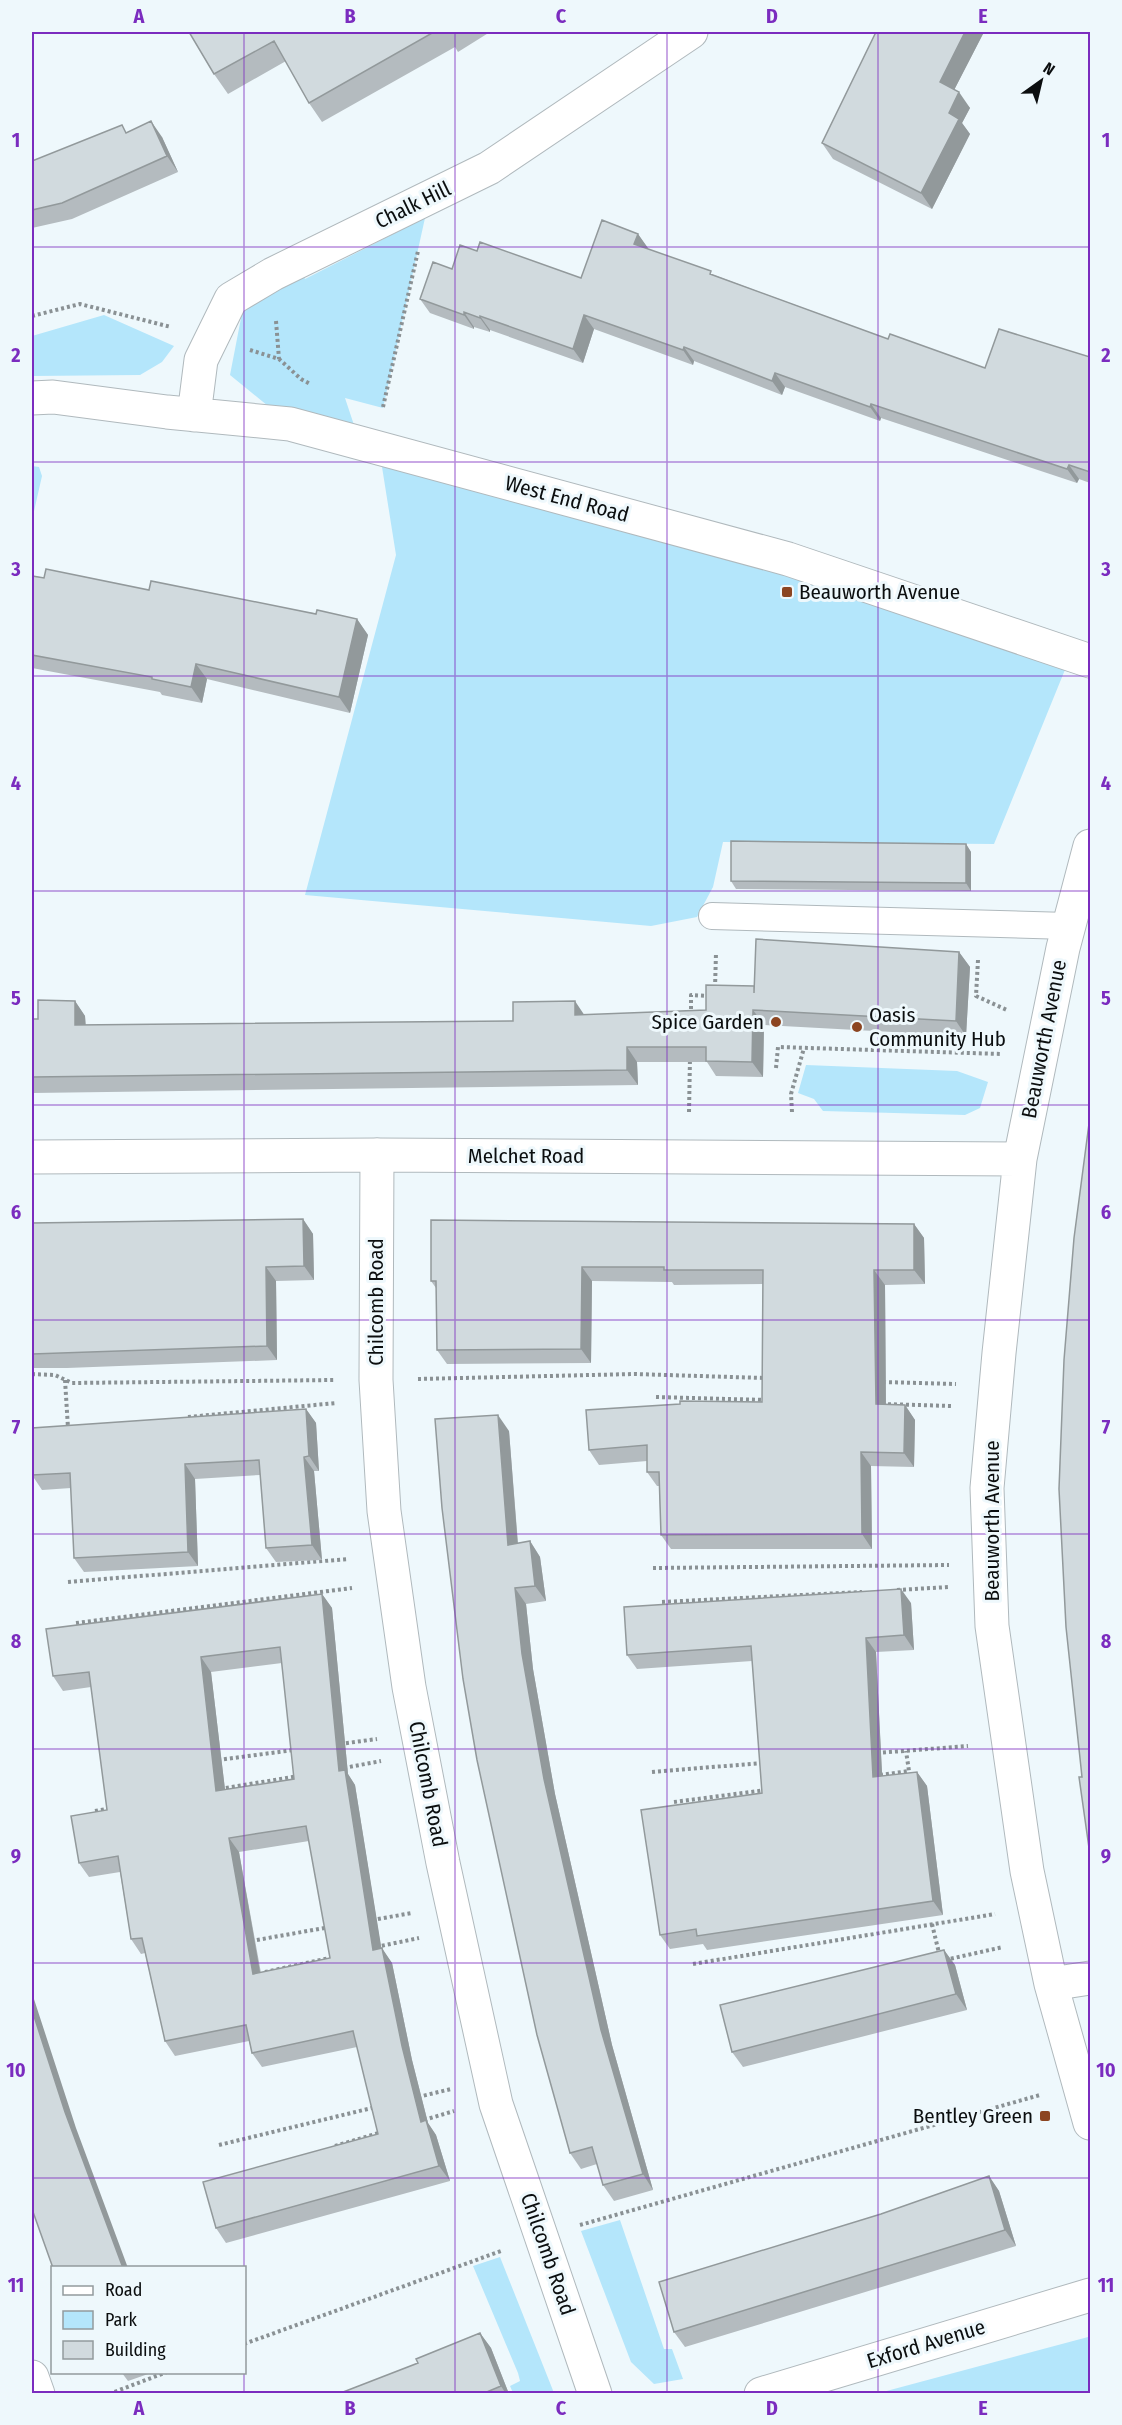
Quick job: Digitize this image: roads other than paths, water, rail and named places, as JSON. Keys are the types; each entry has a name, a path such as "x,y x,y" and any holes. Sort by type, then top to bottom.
{"street":[{"name":"Chalk Hill","path":"194,415 201,360 231,299 273,274 489,168 691,32"},
{"name":"West End Road","path":"32,398 53,398 290,424 788,559 1090,661"},
{"name":"Beauworth Avenue","path":"1090,846 1068,926 1020,1159 987,1488 992,1626 1027,1871 1051,1984 1090,2123"},
{"name":"Melchet Road","path":"32,1157 377,1155 1020,1159"},
{"name":"Chilcomb Road","path":"377,1155 377,1389 384,1511 420,1744 493,2089 596,2394"},
{"path":"1051,1984 1090,1978"},
{"name":"Exford Avenue","path":"761,2394 1090,2295"},
{"path":"32,2377 38,2394"}],"lane":[{"path":"712,916 1068,926"}],"place":[{"name":"Beauworth Avenue","path":"787,592"},
{"name":"Spice Garden","path":"776,1022"},
{"name":"Oasis Community Hub","path":"857,1027"},
{"name":"Bentley Green","path":"1045,2116"}]}
